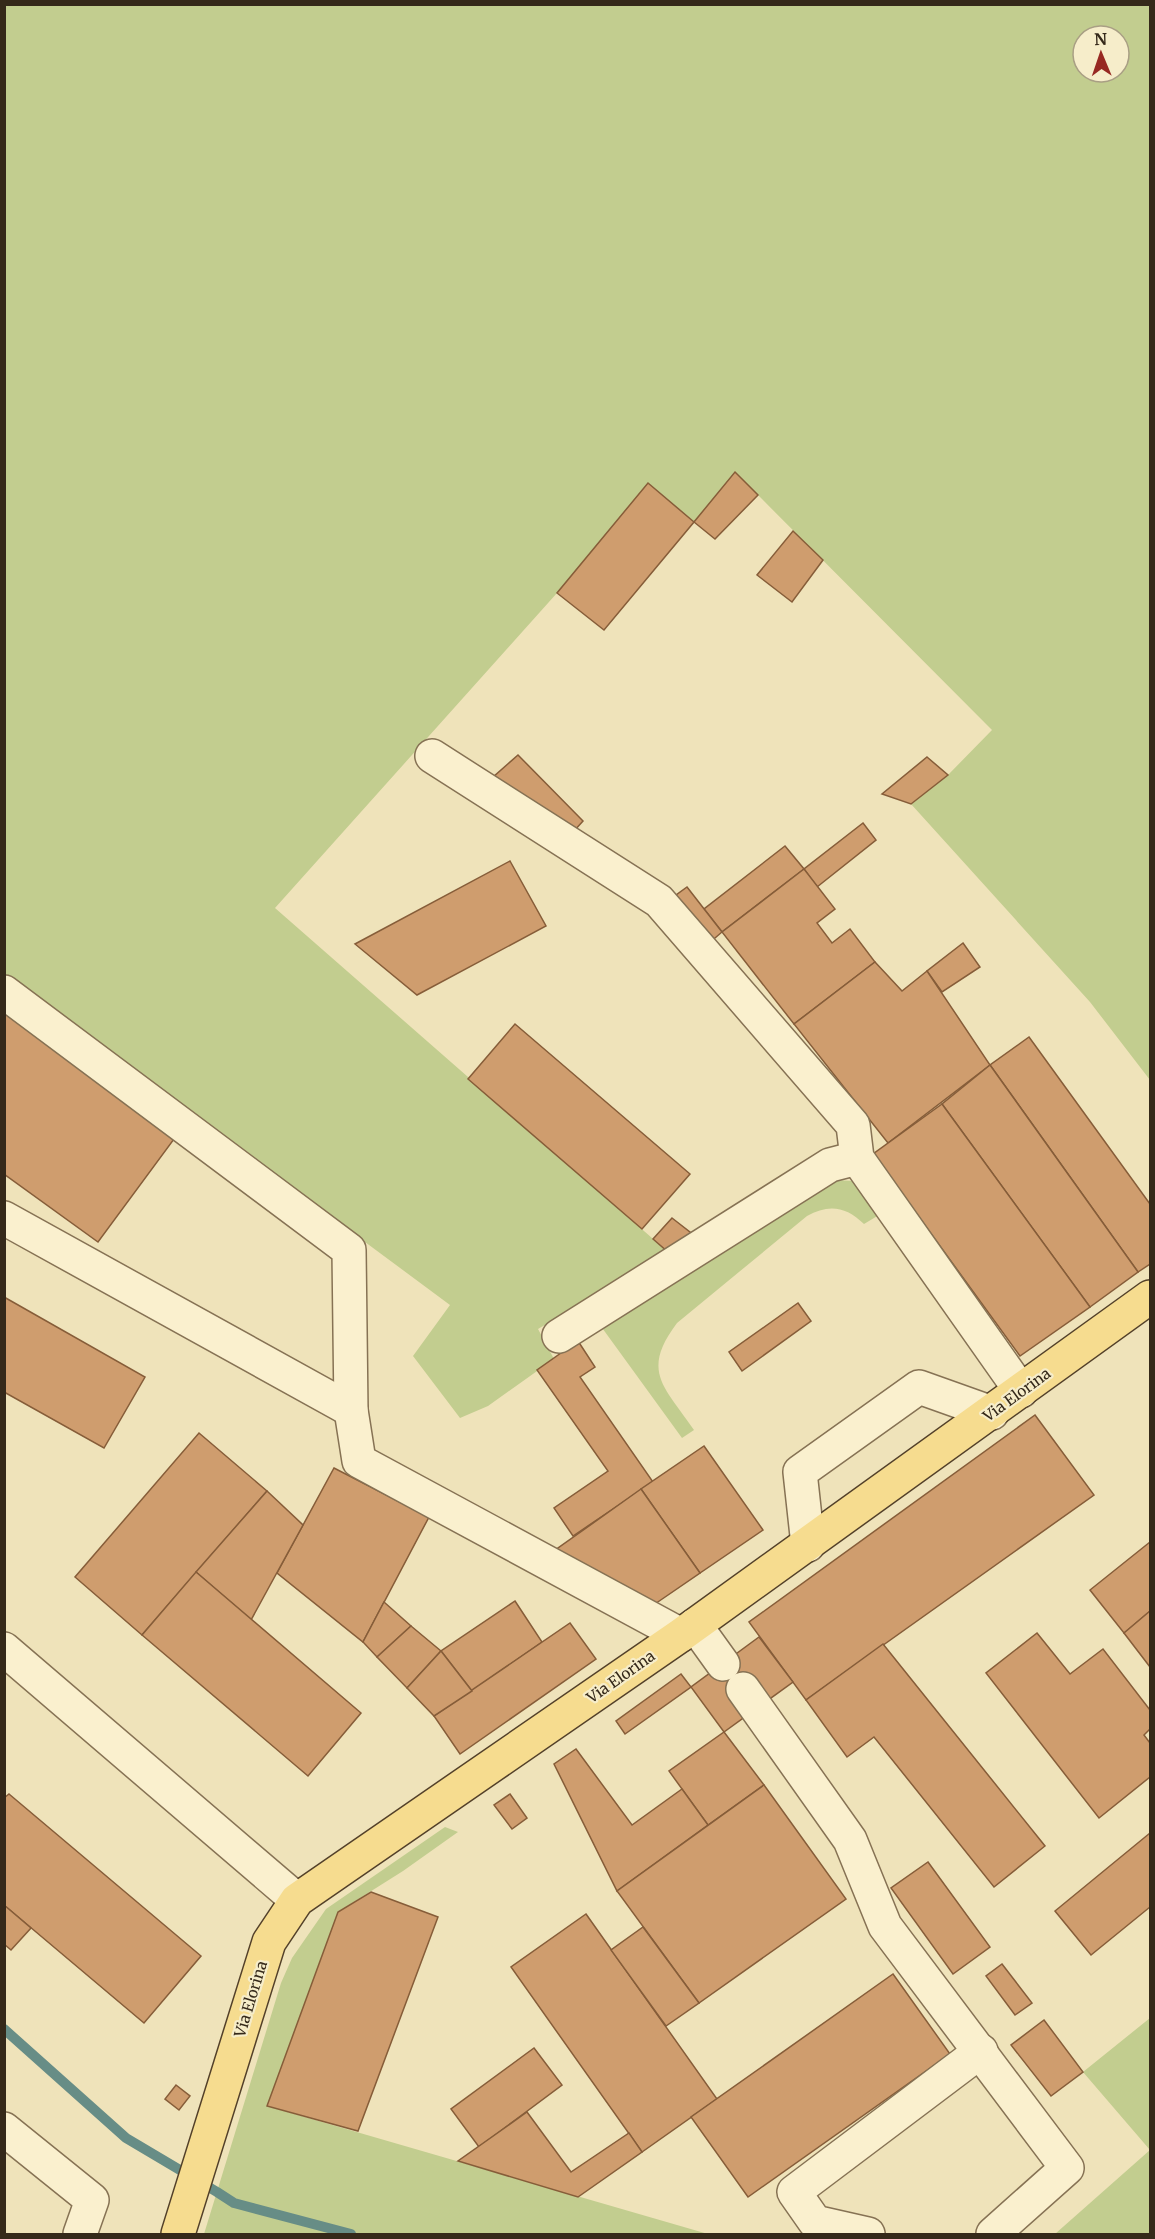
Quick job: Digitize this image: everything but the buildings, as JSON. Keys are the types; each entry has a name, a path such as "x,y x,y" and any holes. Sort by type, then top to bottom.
{"main road":[{"name":"Via Elorina","path":"179,2233 269,1941 297,1900 688,1630 1150,1297"}],"street":[{"path":"432,756 659,901 853,1125 857,1158 1021,1391"},
{"path":"4,992 349,1250 351,1410 359,1461 688,1630 733,1676 850,1840 885,1926 1067,2168 993,2235"},
{"path":"559,1336 830,1165 857,1158"},
{"path":"4,1218 351,1410"},
{"path":"808,1545 800,1472 809,1465 919,1387 992,1413"},
{"path":"4,1649 297,1900"},
{"path":"868,2235 815,2222 794,2192 981,2051"},
{"path":"4,2129 92,2200 80,2235"}],"green space":[{"path":"5,5 1150,5 1150,1080 1090,1002 911,804 948,775 992,730 735,472 694,522 648,484 557,593 275,908 668,1252 538,1329 554,1359 488,1406 460,1418 413,1356 450,1305 5,975"},
{"path":"832,1180 856,1181 879,1215 864,1224 850,1213 837,1209 822,1210 807,1216 677,1323 666,1340 658,1367 661,1379 694,1430 682,1438 600,1325"},
{"path":"445,1827 458,1832 403,1871 338,1912 267,2106 708,2234 204,2234 281,1983 292,1958 326,1909"},
{"path":"1150,2018 1150,2150 1083,2072"},
{"path":"1150,2150 1150,2234 1055,2234"}],"waterway":[{"path":"4,2029 126,2138 234,2203 351,2234"}]}
